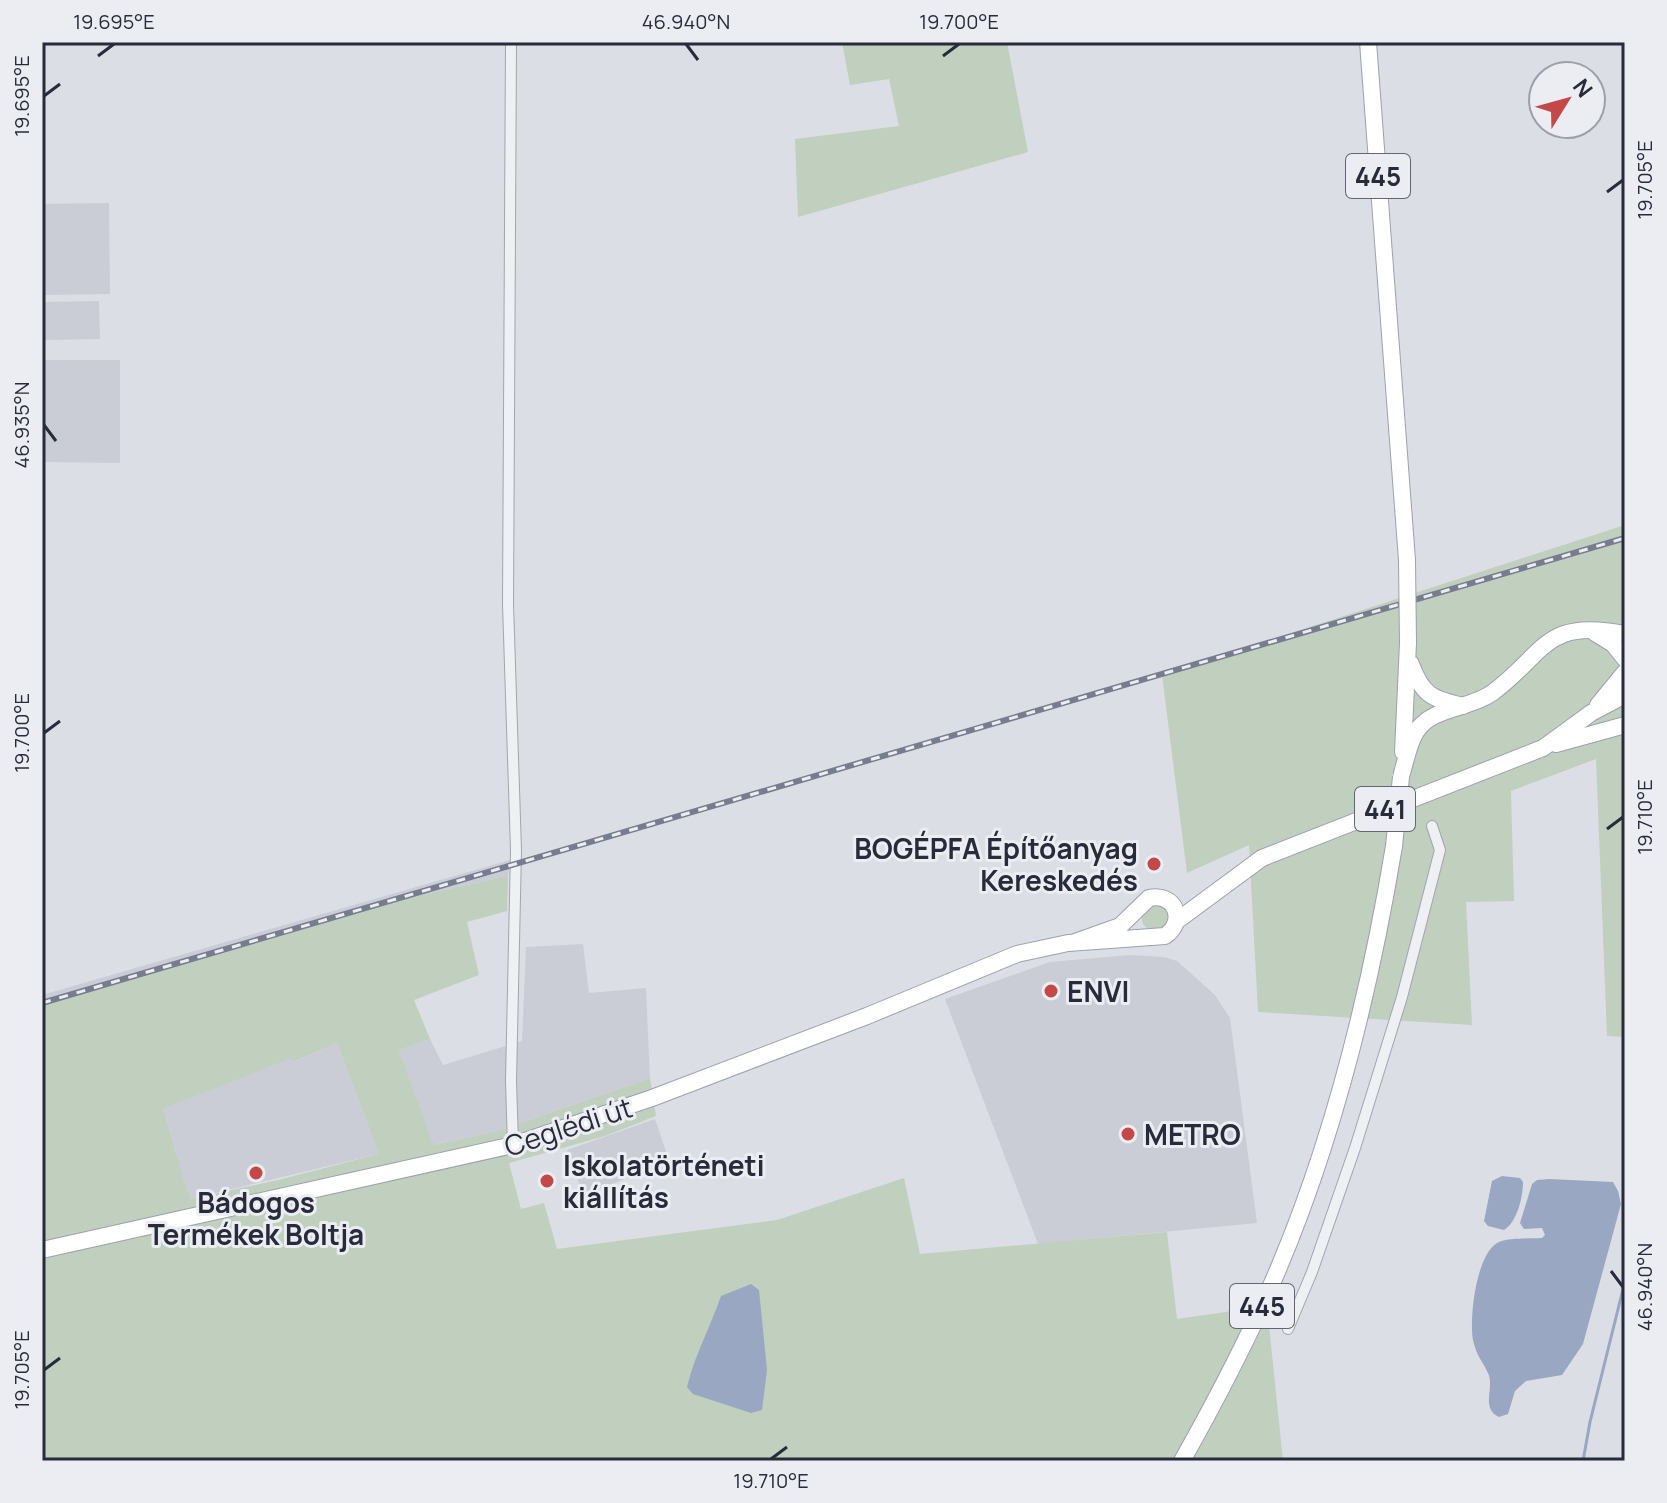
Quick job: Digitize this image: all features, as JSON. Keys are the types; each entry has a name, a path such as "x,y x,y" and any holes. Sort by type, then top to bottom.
{"main road":[{"name":"445","path":"1182,1461 1243,1348 1271,1287 1319,1158 1364,1001 1394,846 1406,709 1407,560 1368,42"},
{"path":"1401,775 1415,733 1424,722 1491,694 1546,643 1559,636 1586,630 1605,629 1625,634"},
{"path":"1586,630 1607,639 1625,659"},
{"path":"1408,649 1417,682 1426,693 1440,701 1465,706"},
{"name":"441","path":"1591,713 1625,672"},
{"name":"441","path":"1137,911 1149,898 1164,898 1171,902 1191,897 1275,853 1543,748 1591,713 1625,695"},
{"path":"1406,709 1465,706"},
{"path":"1543,748 1625,725"},
{"name":"441","path":"1151,936 1161,937 1169,933 1178,920 1232,878"},
{"path":"1171,902 1178,920"},
{"name":"Ceglédi út","path":"1075,942 1120,926 1137,911"},
{"path":"1137,911 1139,927 1151,936"},
{"name":"Ceglédi út","path":"42,1250 513,1145 666,1093 867,1016 1017,954 1075,942 1151,936"}],"street":[{"path":"511,42 508,604 516,850 511,1081 513,1145"},
{"path":"1288,1329 1355,1148 1402,997 1440,850 1432,826"}],"shaded area":[{"path":"109,203 110,294 42,295 42,204"},
{"path":"99,301 100,339 42,340 42,302"},
{"path":"42,360 120,360 120,463 42,462"},
{"path":"510,860 508,876 411,897 42,1005 42,995"},
{"path":"583,944 589,993 646,988 650,1078 498,1131 432,1145 399,1050 430,1039 443,1065 522,1041 526,947"},
{"path":"1130,955 1177,961 1215,995 1230,1018 1257,1223 1038,1244 945,999 1050,962"},
{"path":"337,1043 379,1154 190,1199 163,1109 291,1057 294,1062"},
{"path":"655,1119 670,1163 583,1194 567,1150"}],"green space":[{"path":"842,42 1007,42 1028,152 798,217 795,139 899,126 889,79 850,85"},
{"path":"1625,525 1625,1037 1607,1036 1596,759 1511,791 1514,901 1466,902 1472,1025 1258,1012 1249,845 1187,873 1162,675"},
{"path":"508,876 507,911 467,922 479,975 414,1000 430,1039 399,1050 433,1145 498,1131 650,1078 656,1116 605,1136 509,1163 521,1209 544,1203 557,1249 777,1220 904,1178 920,1254 1167,1232 1177,1319 1267,1306 1283,1461 42,1461 42,1005 411,897","holes":["337,1043 379,1154 190,1199 163,1109"]},
{"path":"1151,901 1171,909 1166,929 1149,930 1143,924 1141,915"}],"water":[{"path":"1502,1176 1520,1178 1523,1182 1518,1209 1504,1230 1488,1226 1484,1221 1492,1181"},
{"path":"1537,1180 1613,1182 1621,1204 1583,1344 1562,1375 1526,1381 1515,1391 1508,1414 1499,1417 1490,1408 1490,1379 1473,1340 1476,1287 1491,1248 1504,1240 1542,1238 1545,1235 1542,1228 1524,1229 1520,1223 1532,1184"},
{"path":"751,1284 759,1290 767,1370 762,1410 751,1413 693,1394 687,1387 721,1296"}],"waterway":[{"path":"1583,1461 1625,1281"}],"railway":[{"path":"42,1003 1625,538"}],"place":[{"name":"BOGÉPFA Építőanyag Kereskedés","path":"1154,864"},
{"name":"ENVI","path":"1051,991"},
{"name":"METRO","path":"1128,1134"},
{"name":"Bádogos Termékek Boltja","path":"256,1173"},
{"name":"Iskolatörténeti kiállítás","path":"547,1181"}]}
